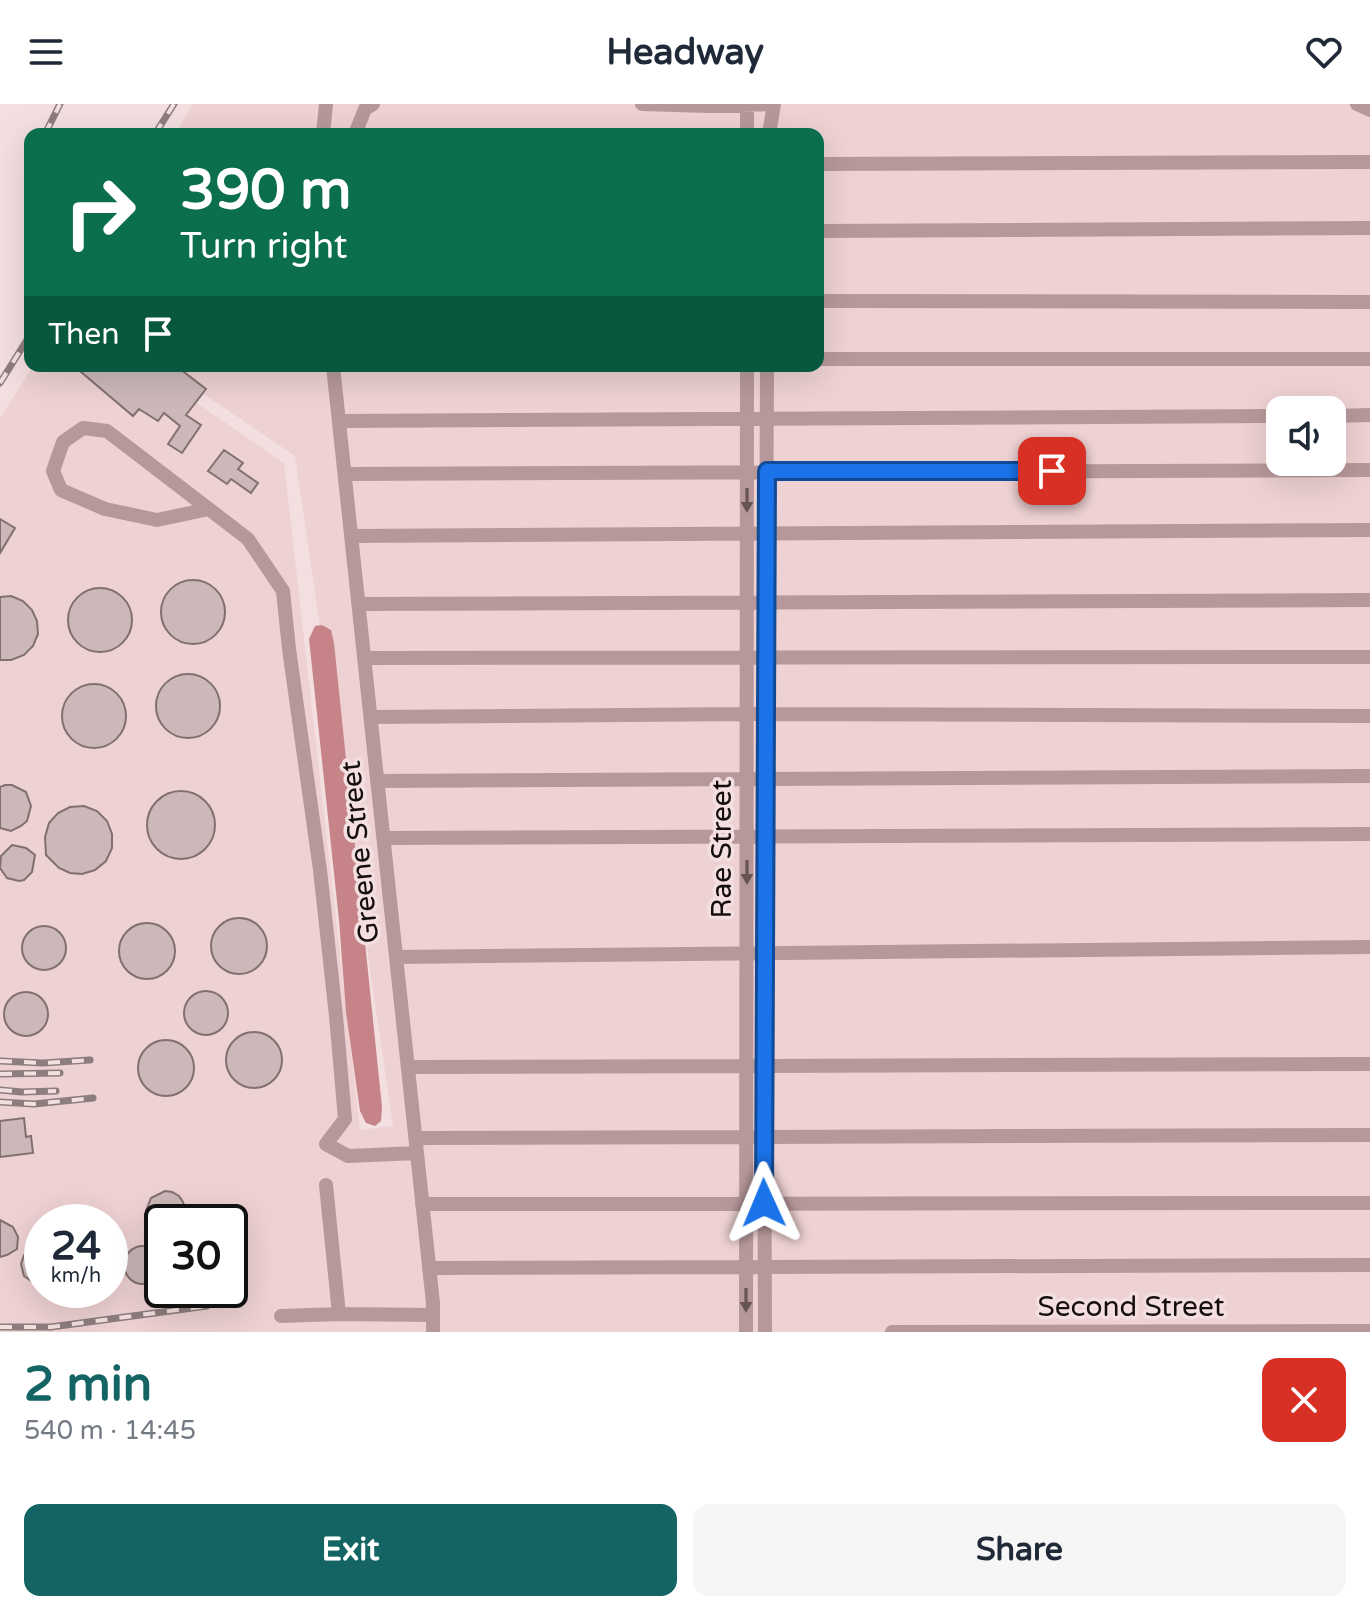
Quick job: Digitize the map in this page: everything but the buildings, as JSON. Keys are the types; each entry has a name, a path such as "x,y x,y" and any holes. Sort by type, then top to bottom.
{"street":[{"path":"324,128 326,104"},
{"path":"357,128 365,109 373,104"},
{"path":"642,104 768,104"},
{"path":"770,128 774,104"},
{"path":"1357,104 1370,110"},
{"path":"747,105 747,128"},
{"path":"824,164 1370,162"},
{"path":"824,231 1370,228"},
{"path":"824,301 1370,302"},
{"path":"824,359 1370,359"},
{"name":"Greene Street","path":"334,372 429,1268 433,1332"},
{"name":"Rae Street","path":"746,1332 747,372"},
{"name":"Rae Street","path":"765,1332 767,372"},
{"path":"1346,416 1370,415"},
{"path":"339,421 1266,416"},
{"path":"209,509 157,520 105,509 61,490 53,471 63,442 83,428 107,431 209,509 248,539 283,591 320,870 345,1119 326,1144 348,1156 416,1146 746,1137 1370,1135"},
{"path":"345,474 1370,470"},
{"path":"351,536 1370,530"},
{"path":"359,604 1370,600"},
{"path":"364,658 1370,657"},
{"path":"371,717 747,714 1370,716"},
{"path":"377,781 1370,776"},
{"path":"384,838 1370,834"},
{"path":"396,957 1370,947"},
{"path":"408,1067 1370,1064"},
{"path":"326,1185 339,1314"},
{"path":"422,1204 1370,1203"},
{"path":"429,1268 1370,1265"},
{"path":"281,1316 433,1315"},
{"name":"Second Street","path":"892,1332 1370,1331"}],"shaded area":[{"path":"193,104 1370,104 1370,1332 0,1332 0,418 29,372 152,372 284,463 360,1130 393,1126 295,456 171,372 824,372 824,128 179,128"},
{"path":"322,625 331,630 334,643 382,1107 381,1121 375,1126 366,1123 360,1111 346,1012 309,639 315,626"}],"railway":[{"path":"48,128 60,104"},
{"path":"159,128 174,104"},
{"path":"0,383 24,345"},
{"path":"0,1061 43,1063 90,1060"},
{"path":"0,1074 60,1073"},
{"path":"0,1090 56,1091"},
{"path":"0,1102 34,1104 93,1098"},
{"path":"0,1327 51,1327 192,1308"}],"route":[{"path":"764,1203 767,471 1052,471"}]}
